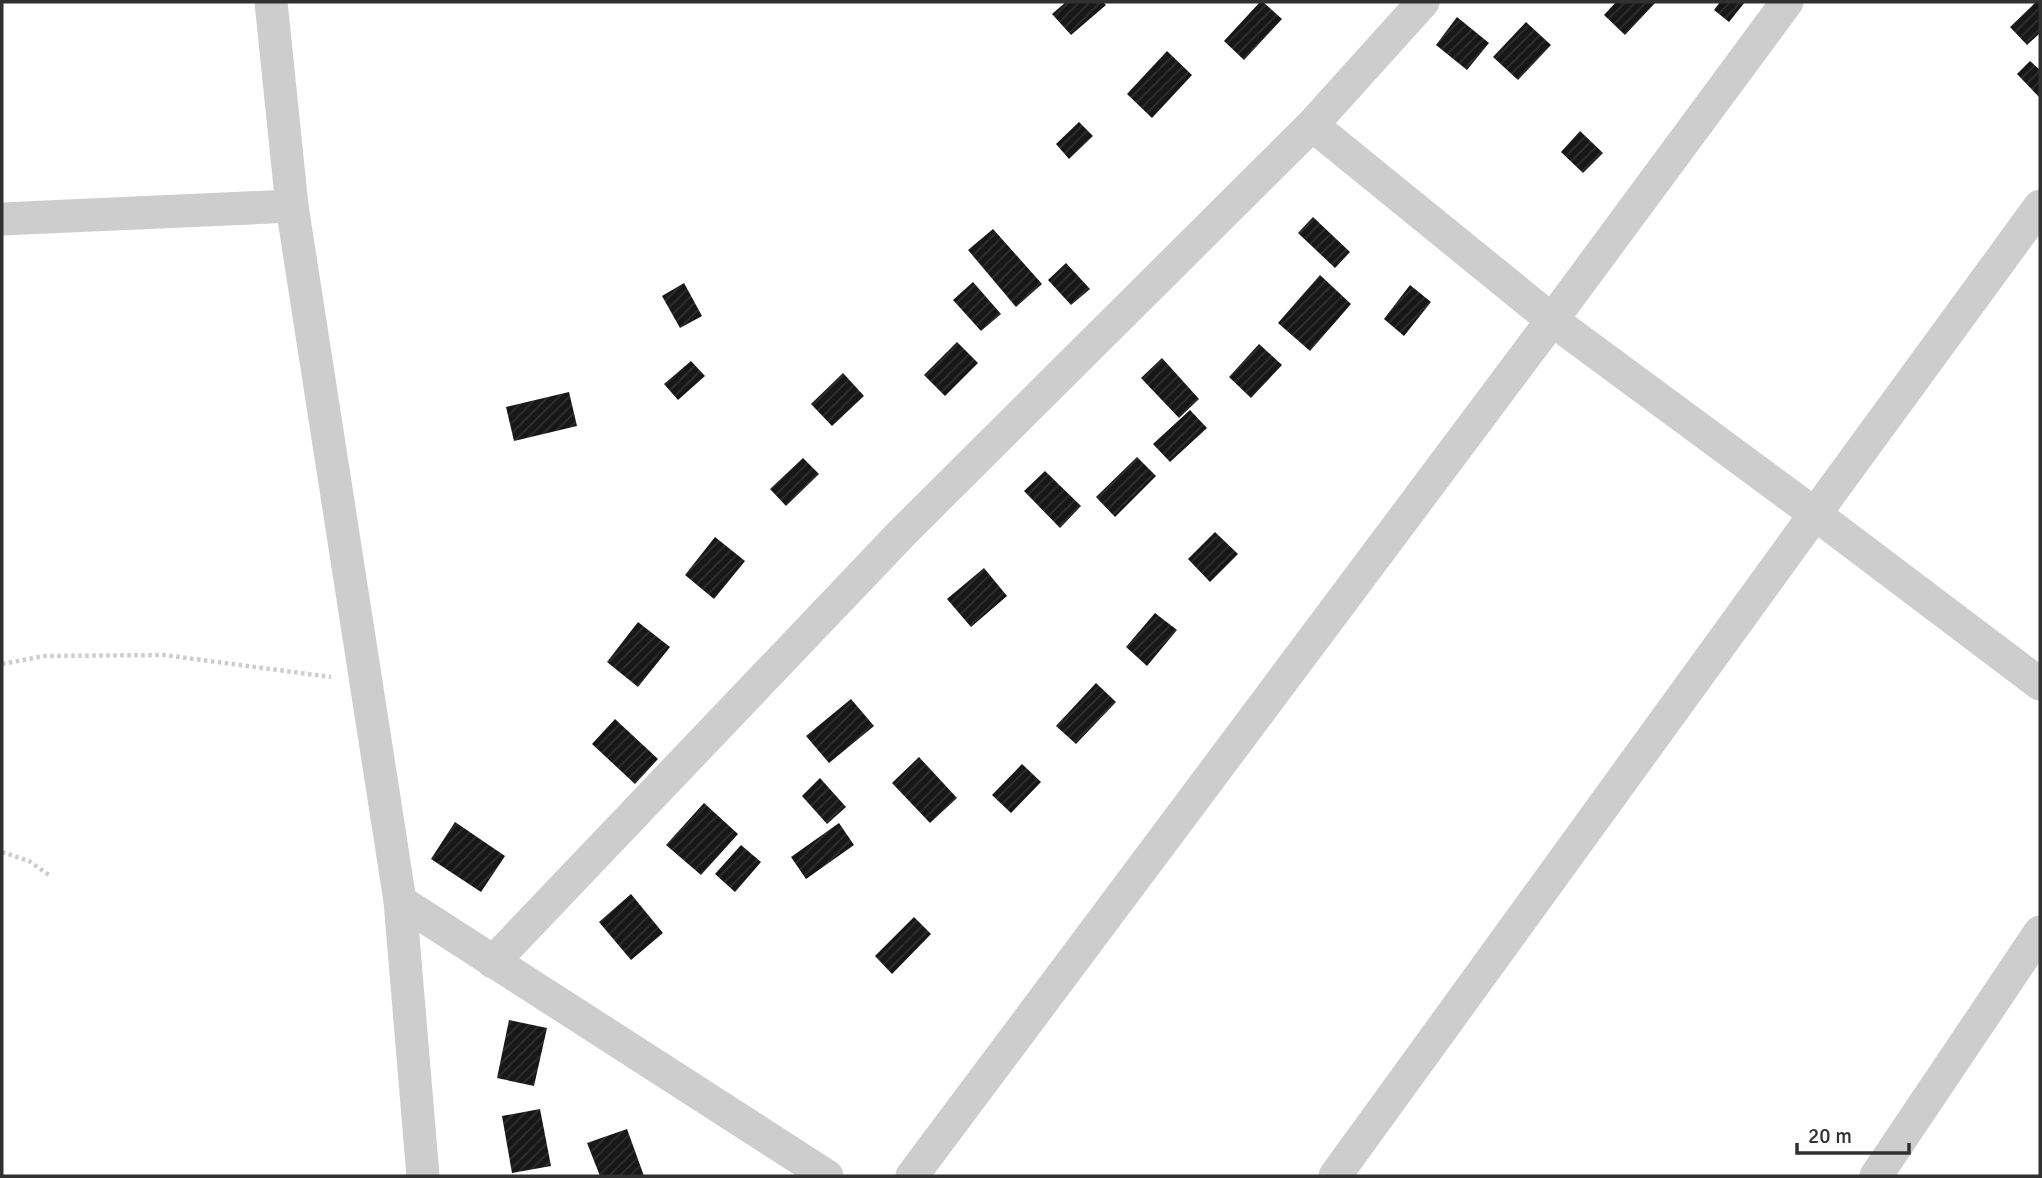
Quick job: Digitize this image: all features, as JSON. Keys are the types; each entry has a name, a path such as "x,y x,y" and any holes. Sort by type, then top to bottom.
{"street":[{"path":"271,2 292,206 400,901 423,1176"},
{"path":"493,961 902,533 1312,125 1423,2"},
{"path":"912,1176 1787,2"},
{"path":"1312,125 1552,320 2040,684"},
{"path":"2,219 292,206"},
{"path":"1335,1176 2040,206"},
{"path":"400,901 827,1176"},
{"path":"1876,1176 2040,932"}],"path":[{"path":"2,664 44,656 164,655 366,682"},
{"path":"2,852 29,861 50,875"}],"building":[{"path":"1066,2 1103,2 1106,5 1071,35 1052,14"},
{"path":"1260,2 1282,19 1244,60 1224,41"},
{"path":"1616,2 1656,2 1625,35 1604,15"},
{"path":"1720,2 1745,2 1729,22 1714,10"},
{"path":"2036,2 2040,2 2040,33 2027,45 2010,27"},
{"path":"1457,17 1489,43 1467,70 1436,45"},
{"path":"1526,22 1551,45 1518,80 1493,57"},
{"path":"1167,51 1192,75 1152,118 1127,94"},
{"path":"2030,61 2040,70 2040,98 2017,74"},
{"path":"1079,122 1093,136 1069,159 1056,144"},
{"path":"1580,131 1603,153 1583,173 1561,152"},
{"path":"1313,217 1350,252 1335,268 1298,233"},
{"path":"993,229 1042,284 1016,307 968,250"},
{"path":"1066,263 1090,289 1071,305 1048,280"},
{"path":"1320,275 1351,304 1310,351 1278,323"},
{"path":"973,282 1001,314 981,331 953,300"},
{"path":"684,283 702,316 680,328 662,296"},
{"path":"1410,285 1431,302 1404,336 1384,319"},
{"path":"957,342 978,363 945,396 924,375"},
{"path":"1259,344 1282,365 1251,398 1229,377"},
{"path":"1162,358 1199,399 1179,418 1141,378"},
{"path":"691,361 705,376 678,400 664,384"},
{"path":"843,373 864,396 832,426 811,404"},
{"path":"569,392 577,426 514,441 506,407"},
{"path":"1190,410 1207,428 1170,462 1153,444"},
{"path":"1137,457 1156,476 1115,517 1096,497"},
{"path":"803,458 819,474 786,506 770,489"},
{"path":"1045,471 1081,506 1060,528 1024,491"},
{"path":"1215,532 1238,554 1210,582 1188,559"},
{"path":"715,537 745,561 714,599 685,575"},
{"path":"984,568 1007,596 971,627 947,599"},
{"path":"1155,613 1177,630 1147,666 1126,647"},
{"path":"638,622 670,647 638,687 607,662"},
{"path":"1096,683 1116,702 1076,744 1056,726"},
{"path":"851,699 874,726 829,763 806,736"},
{"path":"615,719 658,759 635,784 592,744"},
{"path":"919,757 957,798 930,823 892,783"},
{"path":"1022,764 1041,782 1011,813 992,795"},
{"path":"820,778 846,807 827,824 802,796"},
{"path":"704,803 738,834 701,875 666,845"},
{"path":"455,822 505,856 481,892 431,859"},
{"path":"839,823 854,845 806,879 791,857"},
{"path":"741,845 761,862 735,892 715,874"},
{"path":"631,894 663,933 631,960 599,922"},
{"path":"914,917 931,934 892,974 875,956"},
{"path":"509,1020 547,1028 534,1086 497,1078"},
{"path":"540,1109 551,1166 512,1173 502,1116"},
{"path":"627,1129 644,1176 600,1176 587,1143"}]}
